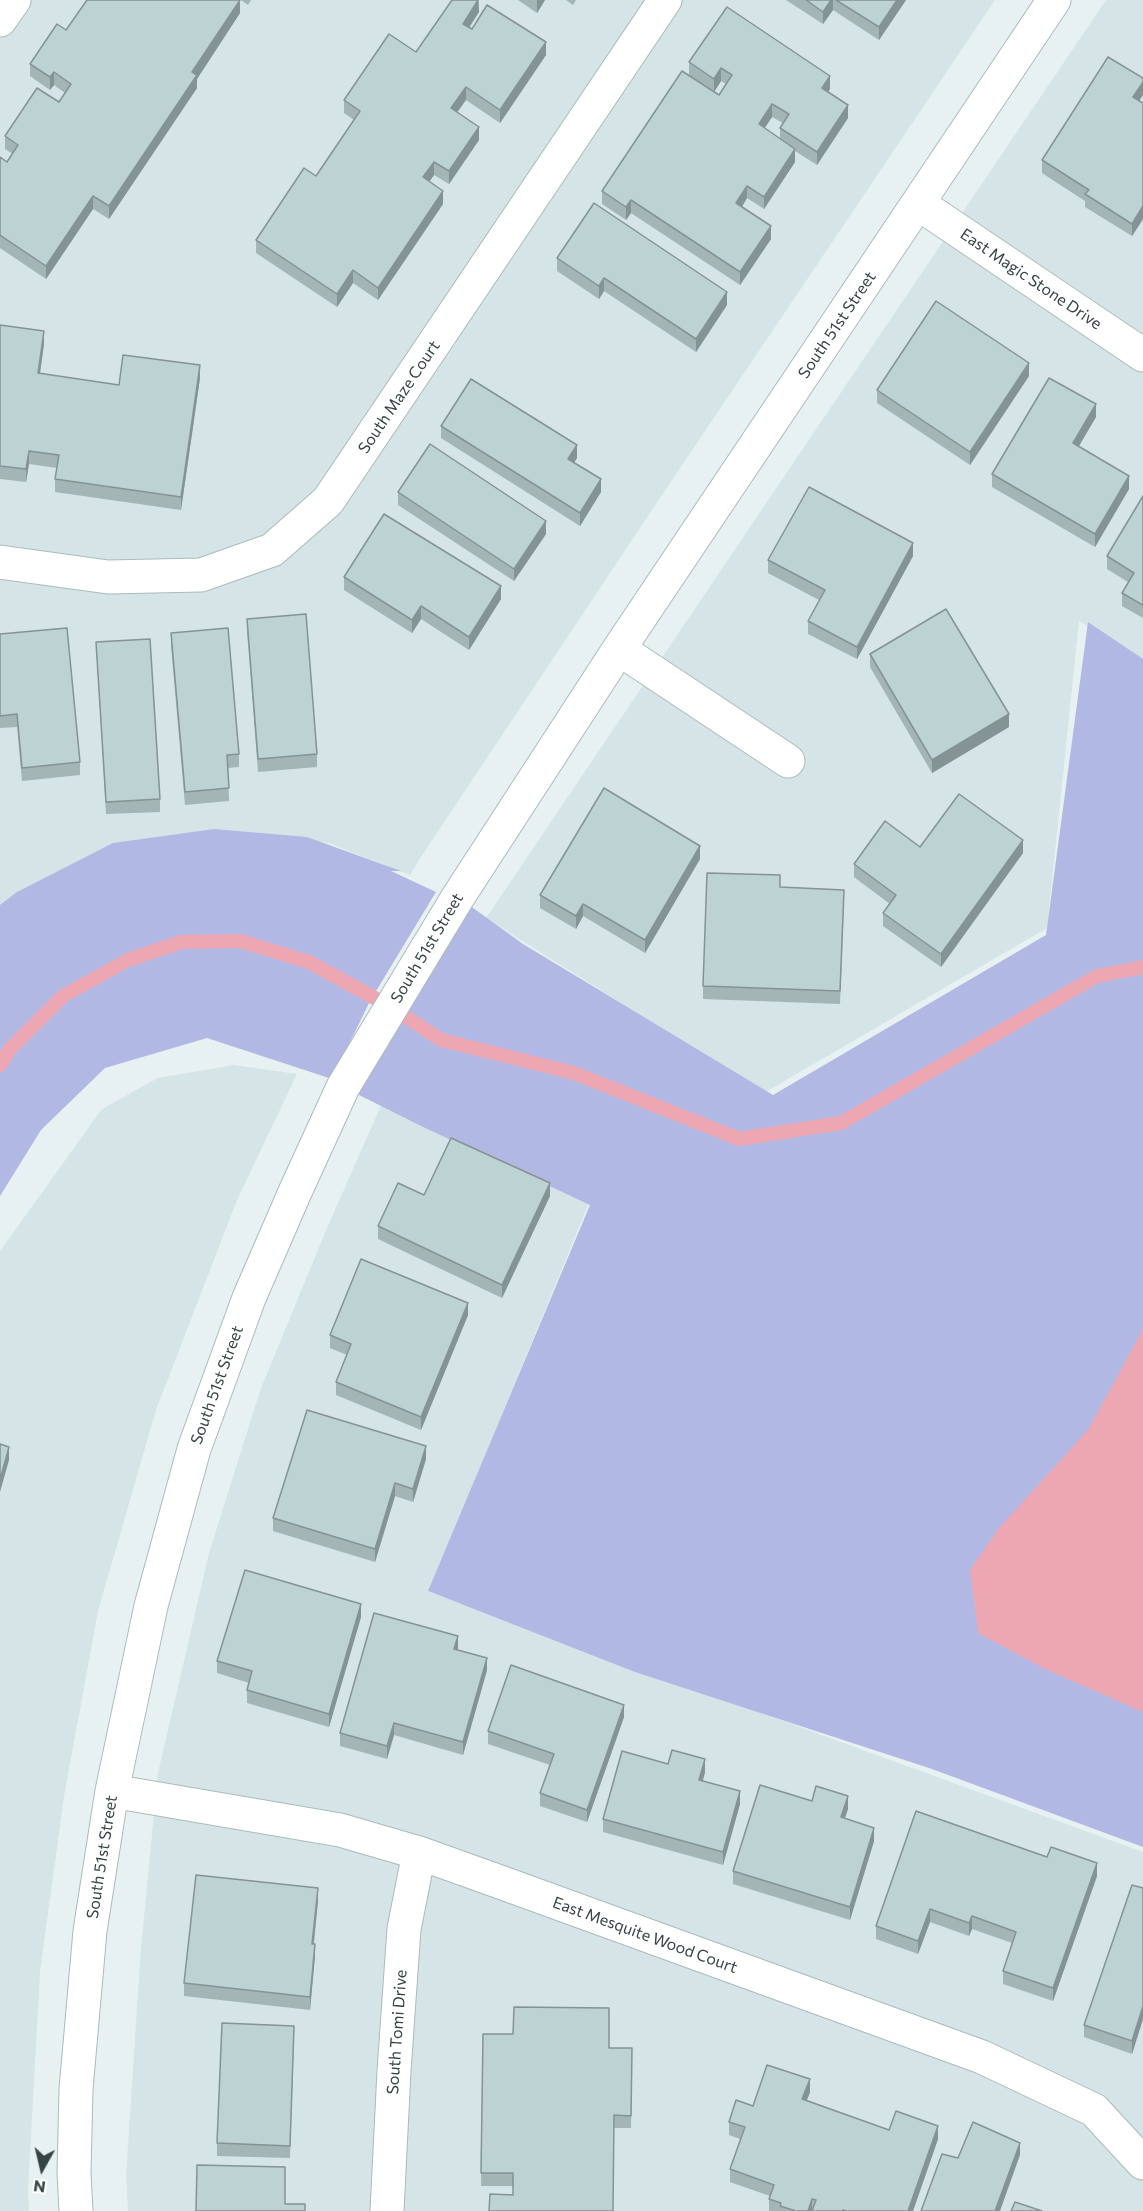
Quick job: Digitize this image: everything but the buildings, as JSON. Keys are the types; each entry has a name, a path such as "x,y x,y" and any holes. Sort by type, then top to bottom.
{"street":[{"path":"0,20 14,0"},
{"name":"South Maze Court","path":"0,562 108,577 201,575 272,550 328,501 665,0"},
{"name":"South 51st Street","path":"76,2211 74,2173 76,2089 90,1931 112,1791 151,1606 194,1449 249,1299 295,1192 343,1087 458,897 619,649 1054,0"},
{"name":"East Magic Stone Drive","path":"919,204 1143,355"},
{"path":"619,649 788,761"},
{"name":"East Mesquite Wood Court","path":"112,1791 340,1830 419,1853 982,2057 1094,2110 1143,2163"},
{"name":"South Tomi Drive","path":"387,2211 404,1929 419,1853"}],"shaded area":[{"path":"0,0 995,0 410,875 329,843 235,834 0,916"},
{"path":"1106,0 1143,0 1143,663 1079,621 1047,928 764,1093 486,918"},
{"path":"1088,622 1143,659 1143,1847 932,1769 635,1672 428,1591 590,1205 343,1087 458,897 523,944 773,1095 1046,935"},
{"path":"214,829 307,837 401,871 391,871 436,892 370,1001 332,1079 207,1038 105,1068 41,1130 0,1196 0,905 17,892 113,843"},
{"path":"234,1065 297,1074 237,1200 156,1410 98,1611 64,1796 40,1972 28,2190 29,2211 0,2211 0,1251 102,1109 158,1078"},
{"path":"383,1101 589,1203 429,1592 1143,1852 1143,2211 128,2211 126,2175 141,1948 158,1773 209,1553 260,1391 324,1235"},
{"path":"1143,1329 1143,1712 1045,1669 978,1633 970,1570 999,1528 1088,1430"}],"waterway":[{"path":"0,1065 10,1049 63,996 128,960 181,942 240,941 309,962 391,1007 441,1040 574,1073 739,1139 841,1123 1097,976 1143,967"}]}
